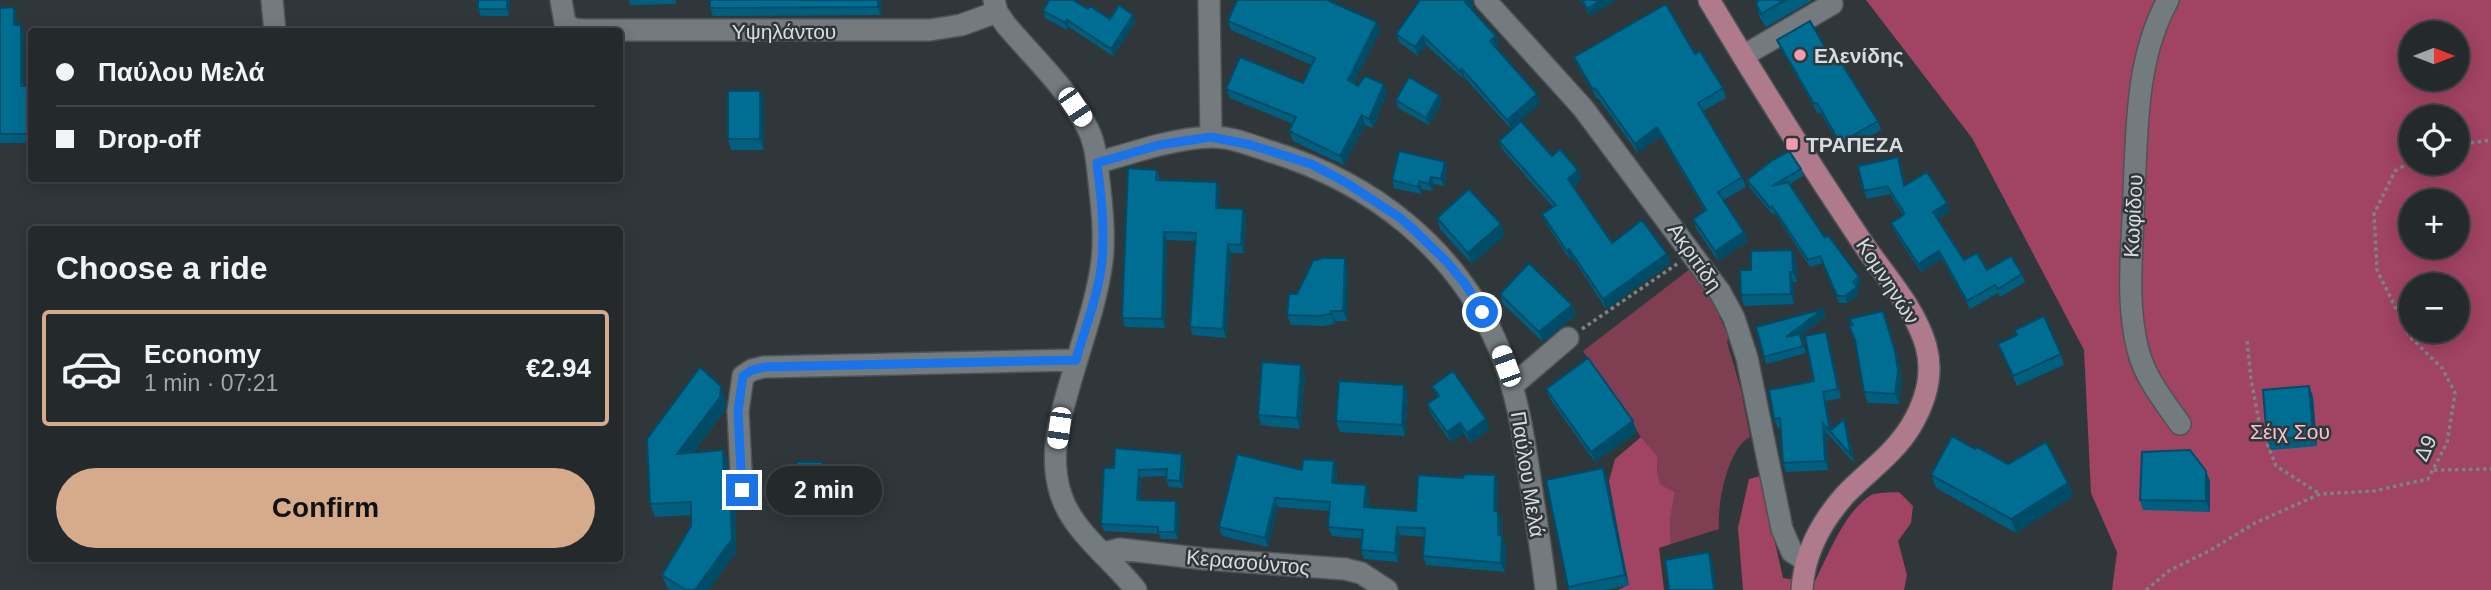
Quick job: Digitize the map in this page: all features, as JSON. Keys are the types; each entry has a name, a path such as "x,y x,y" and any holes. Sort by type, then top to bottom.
{"main road":[{"name":"Κομνηνών","path":"1709,0 1862,242 1918,323 1929,361 1927,395 1911,426 1895,448 1845,496 1815,538 1806,561 1802,590"}],"street":[{"path":"272,0 275,28"},
{"name":"Υψηλάντου","path":"561,0 562,17 569,27 574,28"},
{"path":"1209,0 1211,137"},
{"name":"Ακριτίδη","path":"1485,0 1583,108 1693,253 1728,306 1740,335 1753,383 1782,529 1792,552 1806,561"},
{"path":"1743,56 1832,4 1830,0"},
{"name":"Κωφίδου","path":"2168,0 2148,53 2136,121 2131,302 2139,353 2151,383 2180,424"},
{"path":"995,6 1084,121 1093,141 1102,212 1102,260 1059,428 1056,475 1065,507 1074,523 1104,552 1136,590"},
{"name":"Υψηλάντου","path":"623,30 930,30 973,22 995,6"},
{"name":"Παύλου Μελά","path":"1097,163 1159,145 1211,137 1251,145 1311,164 1345,182 1399,217 1427,241 1466,285 1499,347 1512,386 1526,450 1546,590"},
{"path":"1512,386 1568,338"},
{"path":"742,490 738,411 743,376 752,370 764,367 1076,360"},
{"name":"Κερασούντος","path":"1104,552 1120,549 1205,559 1345,569 1361,573 1387,590"}],"path":[{"path":"2469,143 2491,140"},
{"name":"Δ9","path":"2146,590 2170,570 2209,551 2255,523 2320,494 2374,491 2428,480 2447,443 2455,393 2442,368 2410,337 2377,270 2374,214 2395,171 2399,169"},
{"path":"1568,338 1693,253"},
{"path":"2247,341 2259,422 2277,466 2320,494"},
{"path":"2433,470 2491,469"}],"shaded area":[{"path":"1690,269 1710,295 1729,338 1727,342 1741,390 1750,437 1735,453 1725,478 1719,529 1671,544 1670,520 1675,492 1660,484 1658,457 1641,437 1583,351"}],"green space":[{"name":"Σέιχ Σου","path":"1866,0 2491,0 2491,590 2112,590 2117,552 2091,493 2084,350 1972,138"},
{"path":"1641,437 1658,457 1660,484 1675,492 1670,520 1671,544 1659,548 1664,590 1618,590 1628,585 1609,481 1615,459"},
{"path":"1760,476 1783,578 1814,583 1845,523 1861,503 1874,494 1899,492 1913,506 1911,523 1898,541 1907,575 1904,590 1743,590 1738,528 1749,479"}],"building":[{"path":"478,0 507,0 507,9 478,9"},
{"path":"710,0 878,0 878,7 710,8"},
{"path":"1049,0 1073,0 1088,9 1090,6 1110,19 1119,5 1133,15 1111,49 1067,20 1065,23 1043,11"},
{"path":"1237,0 1327,0 1377,22 1348,80 1358,86 1365,76 1384,84 1369,119 1362,115 1340,156 1289,131 1296,117 1226,89 1240,57 1303,83 1315,58 1228,21"},
{"path":"1420,0 1468,0 1465,2 1496,36 1490,41 1537,94 1507,120 1462,69 1460,71 1423,36 1415,47 1396,34"},
{"path":"1582,0 1601,0 1587,9"},
{"path":"1759,0 1785,0 1761,14 1756,4"},
{"path":"1666,4 1695,54 1700,51 1723,88 1698,103 1742,177 1718,192 1744,232 1715,251 1693,219 1706,210 1657,127 1635,144 1595,88 1593,90 1574,57"},
{"path":"14,7 14,25 21,25 21,86 28,86 27,134 0,134 0,8"},
{"path":"1810,21 1830,56 1835,53 1878,121 1840,143 1777,40"},
{"path":"1409,77 1439,95 1426,118 1396,100"},
{"path":"728,91 760,91 760,139 728,139"},
{"path":"1521,121 1552,156 1560,149 1578,170 1568,179 1612,243 1642,220 1667,254 1603,299 1542,214 1556,205 1499,141"},
{"path":"1399,151 1445,162 1441,179 1431,177 1429,184 1419,181 1418,187 1392,180"},
{"path":"1789,151 1801,169 1772,186 1788,182 1825,238 1828,235 1859,277 1853,282 1857,287 1845,296 1837,296 1820,256 1808,260 1772,206 1770,208 1747,180"},
{"path":"1898,157 1904,186 1927,172 1947,203 1933,212 1964,260 1977,253 1987,270 2011,256 2022,274 1998,289 1995,285 1967,301 1939,251 1918,264 1891,223 1905,214 1887,186 1864,191 1858,166"},
{"path":"1128,168 1157,170 1156,180 1217,182 1216,208 1243,209 1241,245 1228,244 1223,329 1190,327 1196,233 1164,232 1162,319 1122,318"},
{"path":"1469,189 1501,224 1468,253 1437,218"},
{"path":"1792,250 1791,294 1741,295 1740,270 1751,270 1751,251"},
{"path":"1345,258 1343,311 1331,311 1331,314 1318,316 1287,315 1289,294 1297,294 1313,261"},
{"path":"1529,263 1572,305 1539,332 1500,294"},
{"path":"1823,309 1786,337 1800,334 1803,346 1764,357 1756,327"},
{"path":"1883,311 1898,370 1895,394 1864,392 1855,340 1849,326 1853,325 1849,319"},
{"path":"2044,316 2061,354 2013,376 1998,344 2017,335 2015,330"},
{"path":"1826,332 1838,389 1823,392 1830,431 1823,423 1825,461 1783,463 1780,418 1774,419 1769,390 1814,381 1805,336"},
{"path":"1588,358 1633,421 1591,452 1546,389"},
{"path":"1262,362 1301,365 1297,418 1258,415"},
{"path":"700,367 721,386 720,397 677,454 723,450 724,478 730,488 732,539 695,590 686,590 662,575 691,526 691,502 650,504 647,439"},
{"path":"1453,371 1486,419 1467,433 1460,423 1447,432 1427,404 1439,396 1432,386"},
{"path":"1339,381 1404,385 1402,425 1336,421"},
{"path":"2309,386 2313,436 2267,440 2263,390"},
{"path":"1844,419 1851,455 1830,431"},
{"path":"1952,436 2008,464 2046,442 2068,483 2011,519 1931,475"},
{"path":"1115,448 1182,454 1180,481 1166,480 1167,469 1139,470 1137,500 1176,501 1175,532 1158,532 1158,527 1101,524 1104,468 1114,468"},
{"path":"2190,450 2206,471 2206,501 2140,500 2142,452"},
{"path":"1237,454 1302,470 1303,459 1334,461 1332,483 1366,485 1364,507 1416,511 1418,475 1463,478 1464,474 1495,475 1494,511 1498,512 1498,535 1502,536 1501,563 1423,556 1425,528 1397,527 1395,553 1361,550 1363,530 1328,527 1330,502 1275,498 1265,538 1219,527"},
{"path":"797,462 822,462 823,483 797,484"},
{"path":"1603,468 1625,575 1568,587 1546,480"},
{"path":"1709,552 1714,590 1669,590 1665,560"}],"place":[{"name":"Ελενίδης","path":"1800,55"},
{"name":"ΤΡΑΠΕΖΑ","path":"1792,144"}],"route":[{"path":"742,490 738,411 743,376 752,370 764,367 1076,360 1102,260 1102,212 1097,163 1159,145 1220,138 1311,164 1345,182 1399,217 1427,241 1466,285 1482,312"}]}
